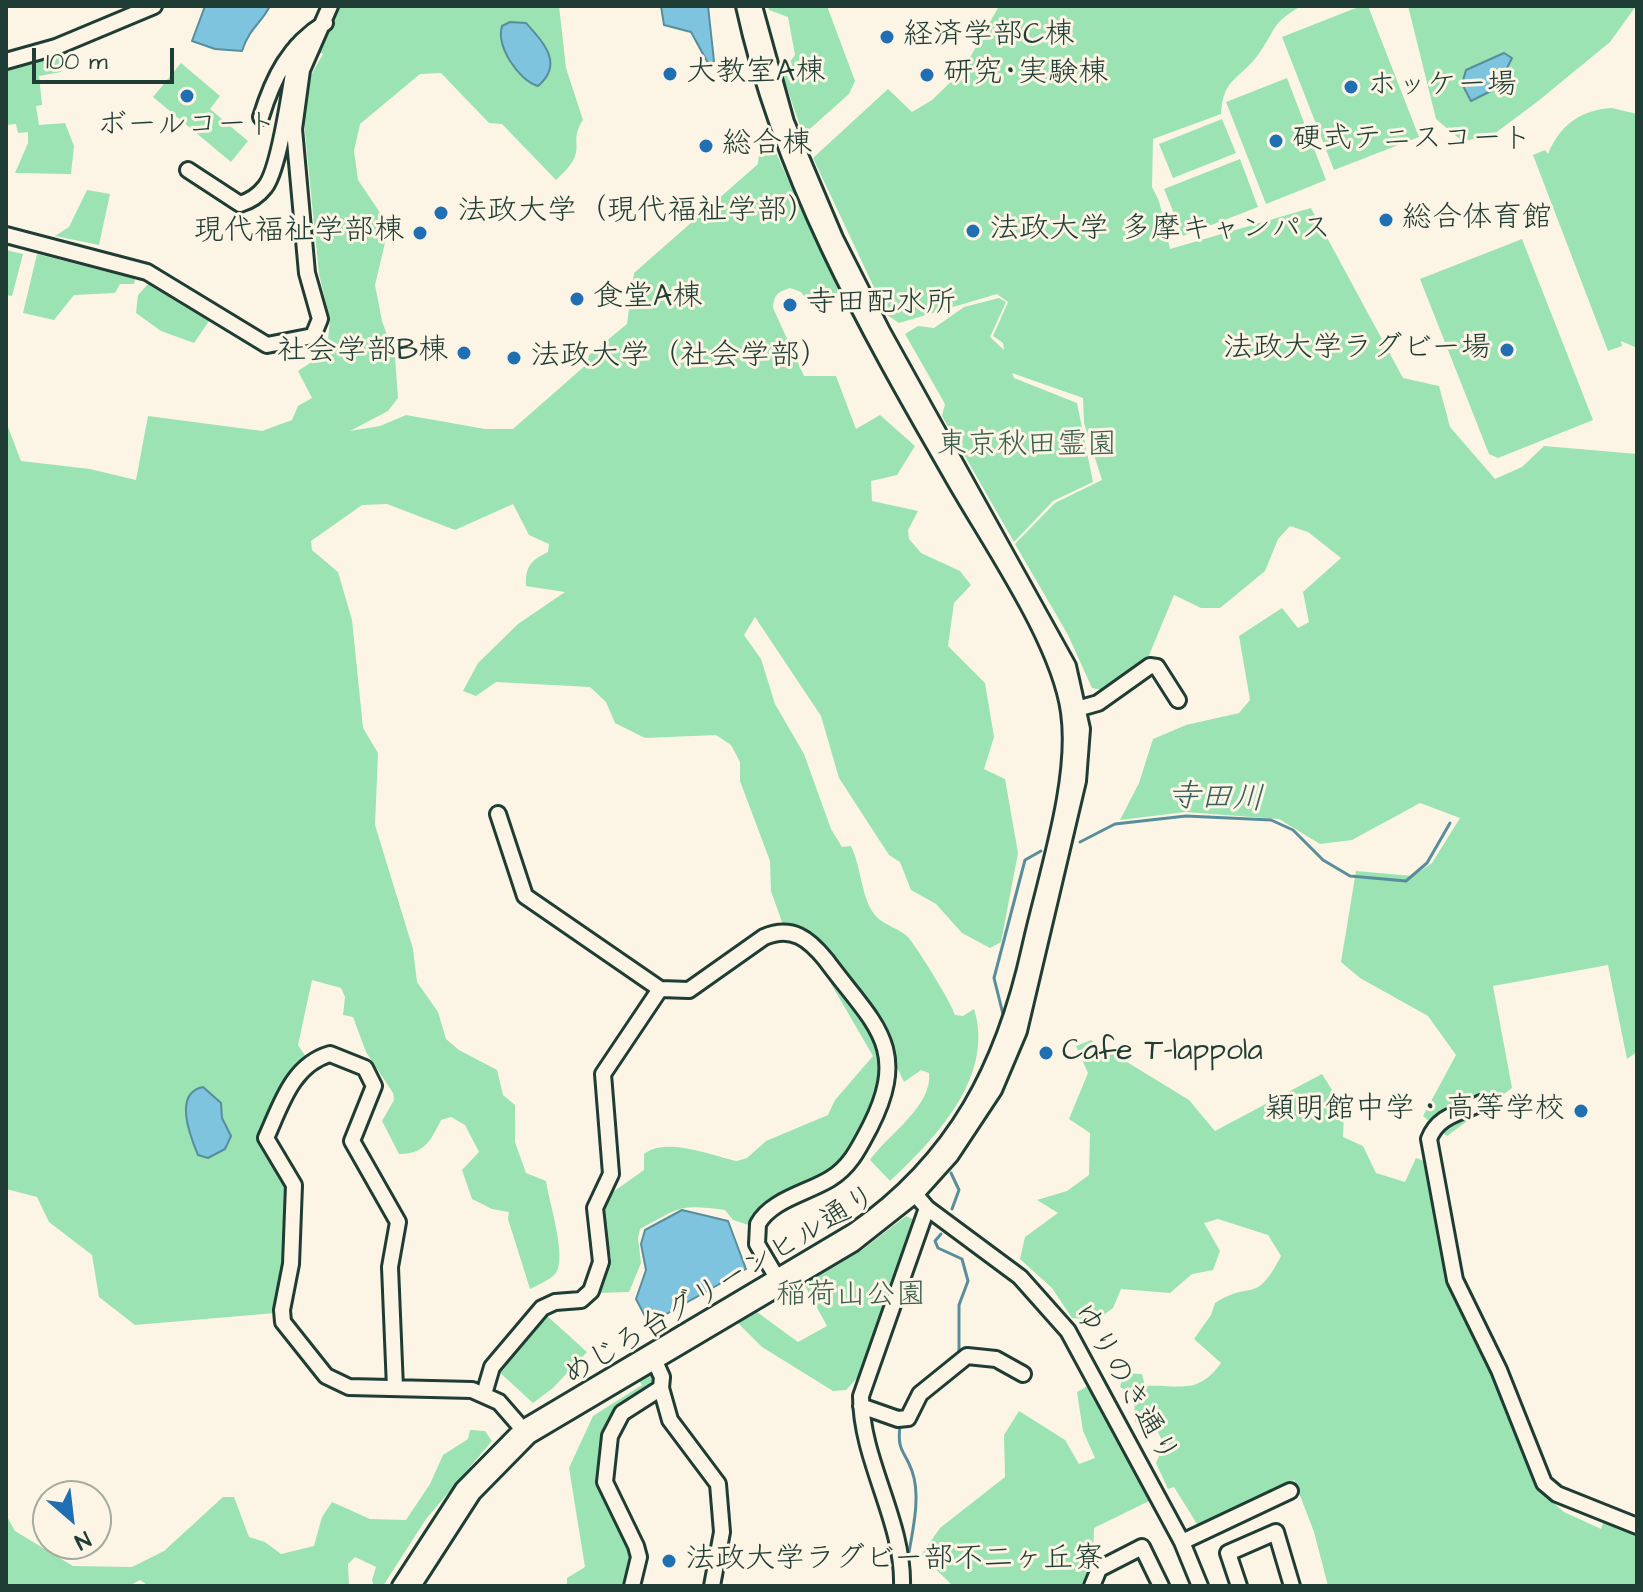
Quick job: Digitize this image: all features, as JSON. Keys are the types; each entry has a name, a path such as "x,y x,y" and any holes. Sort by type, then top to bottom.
{"street":[{"path":"6,61 56,47 154,6"},
{"path":"188,170 240,204 252,200 268,185 302,70 330,6"},
{"path":"744,6 765,92 801,174"},
{"path":"754,6 801,174"},
{"path":"261,117 273,78 297,46 325,23"},
{"path":"6,235 147,272 264,344 306,340 316,334 320,323 316,296 307,273 292,112 297,46"},
{"name":"めじろ台グリーンヒル通り","path":"400,1586 463,1489 526,1432 652,1355 779,1282 853,1244 912,1191 969,1131 999,1080 1019,1031 1078,781 1082,749 1061,647 882,331 801,174"},
{"path":"1074,710 1098,703 1150,666 1157,667 1178,700"},
{"path":"498,814 525,896 660,989 689,990 764,937 778,932 796,934 817,949 884,1043 889,1067 887,1089 856,1153 840,1172 770,1210 758,1224 757,1244 779,1282"},
{"path":"484,1394 492,1367 542,1308 555,1302 581,1300 591,1291 601,1262 595,1208 609,1181 611,1166 603,1074 660,989"},
{"path":"395,1388 390,1267 398,1222 352,1141 374,1086 365,1068 330,1054 311,1062 296,1075 266,1138 294,1185 291,1264 281,1317 291,1336 334,1381 349,1387 472,1390 507,1409 526,1432"},
{"path":"1413,1141 1456,1112 1481,1103"},
{"path":"1433,1129 1429,1148 1455,1280 1518,1412 1544,1483 1557,1494 1637,1526"},
{"name":"ゆりのき通り","path":"912,1191 927,1208 1010,1268 1056,1314 1086,1361 1182,1542 1200,1586"},
{"path":"901,1577 863,1429 861,1406 864,1382 927,1208"},
{"path":"652,1355 662,1377 661,1388 670,1420 718,1484 722,1532 712,1586"},
{"path":"861,1406 903,1418 920,1394 967,1356 996,1359 1023,1374"},
{"path":"636,1585 639,1557 636,1546 605,1482 610,1436 622,1413 661,1388"},
{"name":"めじろ台グリーンヒル通り","path":"413,1586 473,1493 526,1432"},
{"path":"1182,1542 1290,1491"},
{"path":"1239,1586 1228,1553 1276,1532 1292,1586"},
{"path":"1092,1586 1099,1569 1142,1547 1161,1586"}],"green space":[{"path":"336,6 559,6 566,68 583,120 578,128 573,161 556,180 502,124 489,123 441,73 420,74 360,124 354,151 358,180 389,226 375,285 382,321 395,357 398,398 388,411 350,431 380,426 406,415 485,429 513,429 587,364 589,355 627,324 634,273 758,164 760,143 768,135 839,292 811,306 801,292 790,288 777,294 773,308 804,376 836,376 856,429 880,415 915,446 897,475 871,481 872,501 918,511 908,530 909,539 921,553 960,571 971,585 954,603 948,646 985,683 994,737 984,769 1005,779 1018,853 1001,942 990,948 962,933 936,904 911,890 900,862 889,855 839,778 821,716 755,617 744,635 761,659 775,704 804,754 831,829 842,847 851,846 868,904 880,919 911,941 955,1015 963,1016 974,1009 978,1034 976,1058 969,1082 957,1104 925,1145 890,1181 870,1160 917,1108 924,1097 929,1073 921,1070 904,1082 893,1059 880,1063 877,1100 868,1125 850,1157 833,1172 752,1226 733,1220 725,1210 710,1208 680,1209 664,1216 640,1229 641,1263 629,1292 596,1293 611,1258 600,1209 613,1192 644,1170 644,1154 653,1149 676,1147 737,1161 747,1158 766,1141 828,1115 835,1100 873,1056 823,970 832,962 806,932 783,925 771,891 770,861 740,781 740,762 731,745 716,735 645,738 615,723 606,702 590,687 496,682 476,696 463,691 478,663 518,624 565,592 526,586 530,565 548,552 549,544 529,535 513,504 455,530 387,504 362,505 311,541 312,550 338,572 352,620 363,728 378,753 375,825 413,949 417,982 438,1012 446,1039 459,1050 497,1070 503,1095 515,1105 515,1142 526,1173 546,1181 558,1242 559,1265 553,1276 530,1289 508,1219 509,1212 492,1209 472,1199 462,1170 479,1152 465,1125 451,1117 441,1120 425,1145 415,1152 399,1154 382,1121 394,1100 393,1093 366,1052 353,1017 343,1015 345,997 341,988 312,980 298,1045 312,1066 260,1138 267,1155 286,1180 288,1191 286,1245 275,1313 135,1325 99,1297 92,1255 49,1222 37,1197 6,1189 6,422 21,461 90,469 136,480 148,416 262,431 292,420 298,406 312,398 298,371 313,361 328,340 330,320 319,274 303,112 307,82 323,54 316,51"},
{"path":"768,6 827,6 855,81 849,94 803,135 782,73 795,55 788,17 769,10"},
{"name":"東京秋田霊園","path":"999,6 1301,6 1279,22 1253,61 1229,85 1221,114 1153,139 1152,187 1159,201 1170,249 1311,208 1403,378 1439,386 1450,427 1495,479 1522,467 1544,446 1637,454 1637,1052 1627,1059 1608,965 1493,986 1512,1088 1447,1136 1423,1116 1456,1055 1428,1016 1360,978 1341,962 1356,871 1413,876 1432,863 1460,818 1420,803 1352,840 1320,844 1279,819 1185,812 1120,820 1139,783 1153,739 1186,725 1239,713 1250,700 1239,636 1282,608 1298,628 1309,622 1303,592 1341,558 1308,532 1290,526 1278,539 1265,571 1220,608 1201,608 1174,595 1145,665 1102,690 1092,688 1068,635 1015,544 1055,503 1102,480 1084,423 1083,398 1012,373 1014,378 1077,403 1093,482 1053,501 1014,542 942,416 945,404 905,334 918,326 934,328 964,307 999,298 1006,302 990,337 1004,350 1003,343 993,336 1008,302 997,294 899,323 887,315 813,158 888,89 912,112 932,100 963,70"},
{"name":"ホッケー場","path":"1368,6 1419,137 1334,170 1282,37"},
{"path":"1408,6 1636,6 1610,42 1537,102 1490,137 1462,141 1436,119"},
{"path":"59,56 61,72 39,76 42,105 36,106 39,125 65,123 74,146 71,174 15,173 28,143 28,132 18,133 16,124 6,125 6,69"},
{"name":"ボールコート","path":"181,63 220,96 210,109 248,141 231,162 153,97"},
{"name":"硬式テニスコート","path":"1287,78 1326,180 1266,204 1226,102"},
{"path":"1612,108 1637,114 1637,348 1621,341 1622,346 1608,351 1533,155 1545,150 1548,154 1572,121 1590,112"},
{"path":"1222,119 1236,153 1173,178 1159,144"},
{"path":"1240,159 1258,207 1183,236 1164,189"},
{"path":"87,190 110,194 99,245 55,236 69,227"},
{"name":"法政大学ラグビー場","path":"1522,239 1593,420 1498,458 1489,454 1420,279"},
{"path":"6,250 23,254 12,296 6,295"},
{"path":"37,254 135,279 134,284 120,284 115,293 74,295 54,320 23,313"},
{"path":"148,284 209,321 194,343 161,331 136,313 138,295"},
{"path":"1091,1040 1189,1100 1215,1131 1322,1074 1344,1109 1343,1137 1363,1146 1376,1173 1405,1182 1416,1158 1424,1161 1432,1185 1447,1282 1493,1371 1525,1449 1531,1475 1541,1492 1564,1512 1601,1529 1605,1516 1637,1529 1637,1586 1328,1586 1314,1532 1294,1480 1197,1524 1174,1487 1168,1489 1156,1463 1164,1445 1156,1428 1135,1422 1134,1395 1120,1387 1124,1373 1142,1374 1145,1386 1187,1386 1204,1380 1221,1363 1194,1339 1211,1315 1215,1303 1259,1287 1281,1256 1268,1235 1218,1219 1204,1223 1220,1251 1213,1270 1192,1274 1170,1293 1121,1289 1113,1308 1097,1320 1072,1318 1052,1288 1020,1259 1025,1237 1058,1213 1037,1200 1067,1191 1089,1175 1090,1133 1069,1119 1088,1073 1076,1046"},
{"name":"稲荷山公園","path":"906,1216 917,1221 860,1375 846,1390 833,1391 762,1347 738,1323 757,1312 798,1342 827,1326 804,1284 862,1250"},
{"path":"545,1314 587,1352 553,1388 533,1403 496,1369"},
{"path":"650,1375 658,1376 656,1385 625,1405 602,1486 629,1546 629,1571 625,1586 567,1586 567,1578 585,1567 569,1468 593,1416 642,1385 639,1380"},
{"path":"1088,1386 1149,1501 1094,1528 1093,1561 1082,1586 953,1586 921,1555 940,1528 1005,1477 1004,1435 1019,1411 1065,1440 1079,1464 1095,1458 1083,1431 1077,1392"},
{"path":"470,1430 485,1431 492,1441 426,1519 383,1586 374,1586 372,1580 376,1567 355,1557 348,1564 349,1586 149,1586 140,1580 129,1586 6,1586 6,1515 15,1531 32,1541 32,1560 63,1560 73,1566 132,1567 164,1551 223,1497 234,1497 249,1537 265,1542 281,1554 314,1546 322,1517 332,1502 370,1519 406,1520 430,1484 443,1455 468,1439"}],"water":[{"path":"205,6 270,6 242,51 215,49 192,41"},
{"path":"661,6 708,6 714,61 709,65 691,32 664,25"},
{"path":"510,22 526,23 545,46 550,70 538,86 516,70 505,52 502,26"},
{"path":"1504,53 1512,58 1497,88 1471,101 1462,84 1466,70"},
{"path":"203,1087 221,1103 222,1118 231,1136 225,1149 208,1158 198,1155 186,1116 188,1097"},
{"path":"682,1210 728,1221 746,1269 654,1321 646,1318 636,1299 646,1270 641,1244 645,1230"}],"waterway":[{"name":"寺田川","path":"1080,842 1115,824 1186,816 1271,820 1293,830 1323,860 1350,876 1406,881 1427,863 1450,823"},
{"name":"寺田川","path":"1003,1014 994,978 1025,860 1041,851"},
{"name":"寺田川","path":"951,1173 959,1190 952,1209"},
{"name":"寺田川","path":"941,1234 935,1241 938,1248 962,1259 968,1281 959,1305 959,1353"},
{"name":"寺田川","path":"928,1378 953,1358"},
{"name":"寺田川","path":"900,1425 900,1446 912,1471 916,1493 907,1564"}],"place":[{"name":"経済学部C棟","path":"887,37"},
{"name":"大教室A棟","path":"670,74"},
{"name":"研究･実験棟","path":"927,75"},
{"name":"ホッケー場","path":"1351,87"},
{"name":"ボールコート","path":"187,96"},
{"name":"硬式テニスコート","path":"1276,141"},
{"name":"総合棟","path":"706,146"},
{"name":"法政大学（現代福祉学部）","path":"441,213"},
{"name":"総合体育館","path":"1386,220"},
{"name":"法政大学 多摩キャンパス","path":"973,231"},
{"name":"現代福祉学部棟","path":"420,233"},
{"name":"食堂A棟","path":"577,299"},
{"name":"寺田配水所","path":"790,305"},
{"name":"法政大学ラグビー場","path":"1507,350"},
{"name":"社会学部B棟","path":"464,353"},
{"name":"法政大学（社会学部）","path":"514,358"},
{"name":"Cafe T-lappola","path":"1046,1053"},
{"name":"穎明館中学・高等学校","path":"1581,1111"},
{"name":"法政大学ラグビー部不二ヶ丘寮","path":"669,1561"}]}
